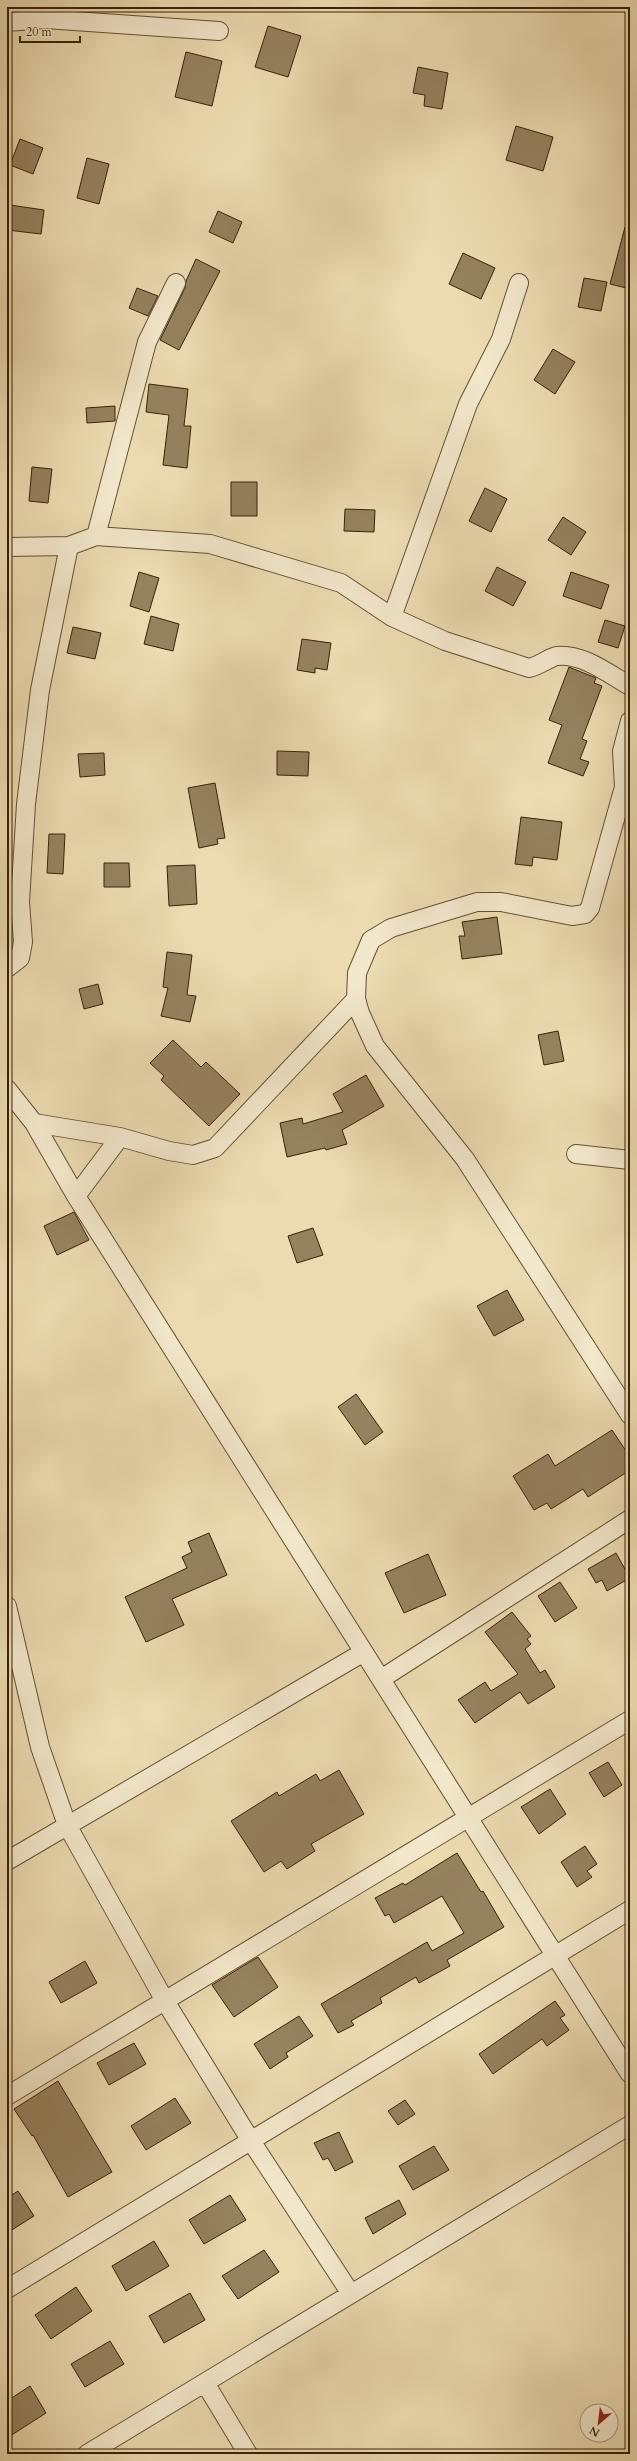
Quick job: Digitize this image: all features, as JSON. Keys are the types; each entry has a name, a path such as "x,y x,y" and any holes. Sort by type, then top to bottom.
{"street":[{"path":"7,22 45,19 219,31"},
{"path":"96,536 147,342 176,283"},
{"path":"392,617 468,404 501,339 518,283"},
{"path":"7,547 69,546 96,536 210,544 341,583 392,617 445,641 529,668 540,665 556,656 589,663 630,686"},
{"path":"7,968 20,958 23,942 20,902 26,804 40,690 69,546"},
{"path":"630,720 622,751 624,787 590,908 585,914 572,916 501,902 477,902 391,928 371,940 357,973 356,999 360,1013 375,1046 465,1159 630,1414"},
{"path":"34,1123 120,1137 169,1152 194,1155 215,1148 356,999"},
{"path":"7,1089 34,1123 76,1196 630,2074"},
{"path":"76,1196 120,1137"},
{"path":"576,1154 630,1160"},
{"path":"380,1678 630,1519"},
{"path":"7,1606 10,1633 40,1747 67,1825 165,2000 251,2141 351,2294"},
{"path":"7,1861 364,1652"},
{"path":"7,2096 630,1720"},
{"path":"7,2289 630,1910"},
{"path":"87,2454 630,2125"},
{"path":"205,2383 248,2454"}],"building":[{"path":"268,26 301,36 288,77 255,67"},
{"path":"186,52 222,61 212,106 175,97"},
{"path":"418,67 448,73 442,109 424,106 425,95 413,93"},
{"path":"516,126 553,137 543,171 506,160"},
{"path":"20,139 43,148 33,174 10,165"},
{"path":"87,158 109,164 99,204 77,198"},
{"path":"10,205 44,210 41,234 7,230"},
{"path":"218,211 242,222 233,243 209,232"},
{"path":"625,227 630,228 630,289 610,284"},
{"path":"463,253 495,268 481,299 449,284"},
{"path":"196,259 220,271 179,350 160,340 185,288 186,281"},
{"path":"584,278 607,282 601,311 578,307"},
{"path":"137,288 158,296 148,316 129,308"},
{"path":"553,349 575,362 555,394 534,380"},
{"path":"149,384 188,389 184,426 191,426 187,468 163,465 169,415 146,412"},
{"path":"115,406 115,421 87,423 86,408"},
{"path":"32,467 52,469 48,503 29,501"},
{"path":"231,482 257,482 257,516 231,516"},
{"path":"485,488 507,499 491,532 469,521"},
{"path":"345,509 375,510 374,532 344,531"},
{"path":"563,517 586,532 571,555 548,540"},
{"path":"497,567 526,582 513,606 485,591"},
{"path":"139,572 159,578 149,612 130,606"},
{"path":"571,572 609,585 601,609 563,596"},
{"path":"151,616 179,624 173,651 144,644"},
{"path":"605,620 625,626 618,648 598,642"},
{"path":"73,627 101,633 95,659 67,653"},
{"path":"302,639 331,643 327,670 315,668 315,673 297,670"},
{"path":"569,667 596,678 594,683 602,686 582,739 587,741 580,759 589,762 583,776 548,763 562,725 549,720"},
{"path":"277,751 309,752 308,776 277,775"},
{"path":"104,753 105,775 80,777 78,754"},
{"path":"215,783 225,838 217,839 218,844 199,848 188,788"},
{"path":"521,817 562,822 557,860 533,857 532,866 515,864"},
{"path":"49,834 65,834 63,874 47,873"},
{"path":"104,863 129,863 130,887 104,887"},
{"path":"195,865 197,904 169,906 167,866"},
{"path":"497,917 502,954 462,959 459,936 465,936 462,922"},
{"path":"167,952 192,955 187,995 196,996 190,1022 161,1016 168,988 163,987"},
{"path":"98,984 103,1004 84,1009 79,989"},
{"path":"558,1031 564,1061 544,1065 538,1035"},
{"path":"173,1040 201,1067 206,1062 240,1094 209,1126 161,1080 164,1076 150,1063"},
{"path":"366,1075 384,1106 342,1130 347,1144 326,1150 325,1148 287,1157 280,1123 302,1118 303,1124 343,1112 333,1094"},
{"path":"74,1212 89,1240 57,1255 44,1226"},
{"path":"313,1228 323,1255 297,1263 288,1236"},
{"path":"507,1290 524,1320 494,1336 477,1306"},
{"path":"356,1394 383,1432 365,1445 338,1407"},
{"path":"612,1430 630,1457 630,1470 588,1497 583,1489 551,1509 547,1503 534,1510 513,1476 548,1454 555,1466"},
{"path":"209,1533 227,1575 172,1599 184,1625 146,1642 125,1597 187,1568 182,1557 192,1552 188,1542"},
{"path":"616,1553 630,1578 607,1591 602,1580 596,1583 588,1569"},
{"path":"428,1554 446,1595 404,1613 385,1573"},
{"path":"560,1582 577,1608 555,1622 538,1596"},
{"path":"512,1612 531,1636 527,1639 531,1644 525,1649 540,1673 545,1670 555,1687 528,1704 520,1692 475,1723 458,1700 485,1682 491,1691 518,1674 485,1632"},
{"path":"608,1762 622,1785 604,1797 589,1773"},
{"path":"339,1770 364,1814 311,1844 315,1851 287,1869 281,1861 264,1872 231,1821 277,1792 279,1796 316,1774 320,1781"},
{"path":"550,1789 566,1814 539,1834 521,1807"},
{"path":"585,1846 597,1864 587,1871 592,1877 577,1887 561,1862"},
{"path":"457,1853 481,1892 483,1891 504,1927 447,1960 450,1966 419,1983 416,1977 380,1998 382,2003 351,2021 354,2025 338,2033 321,2004 427,1942 432,1951 464,1933 442,1896 394,1923 389,1914 385,1916 375,1898 403,1883 405,1885"},
{"path":"258,1957 278,1987 234,2017 212,1985"},
{"path":"85,1961 97,1983 61,2003 49,1982"},
{"path":"555,2001 565,2015 560,2018 569,2030 547,2046 542,2039 493,2074 479,2054"},
{"path":"299,2016 313,2036 286,2053 288,2057 270,2069 254,2044"},
{"path":"134,2043 146,2064 109,2085 97,2063"},
{"path":"58,2081 112,2172 68,2197 33,2135 32,2136 14,2109"},
{"path":"175,2098 191,2123 146,2150 131,2126"},
{"path":"405,2100 415,2114 398,2125 388,2111"},
{"path":"339,2132 353,2162 335,2171 328,2158 323,2160 314,2143"},
{"path":"434,2146 449,2170 413,2190 399,2166"},
{"path":"18,2191 34,2216 7,2233 7,2198"},
{"path":"230,2195 246,2220 204,2244 189,2220"},
{"path":"399,2200 406,2214 373,2234 365,2218"},
{"path":"154,2241 169,2266 126,2291 112,2266"},
{"path":"264,2250 279,2272 238,2299 222,2276"},
{"path":"76,2287 92,2311 51,2339 35,2315"},
{"path":"190,2293 205,2320 164,2343 149,2316"},
{"path":"110,2341 124,2364 85,2387 71,2364"},
{"path":"30,2386 46,2413 7,2438 7,2401"}]}
